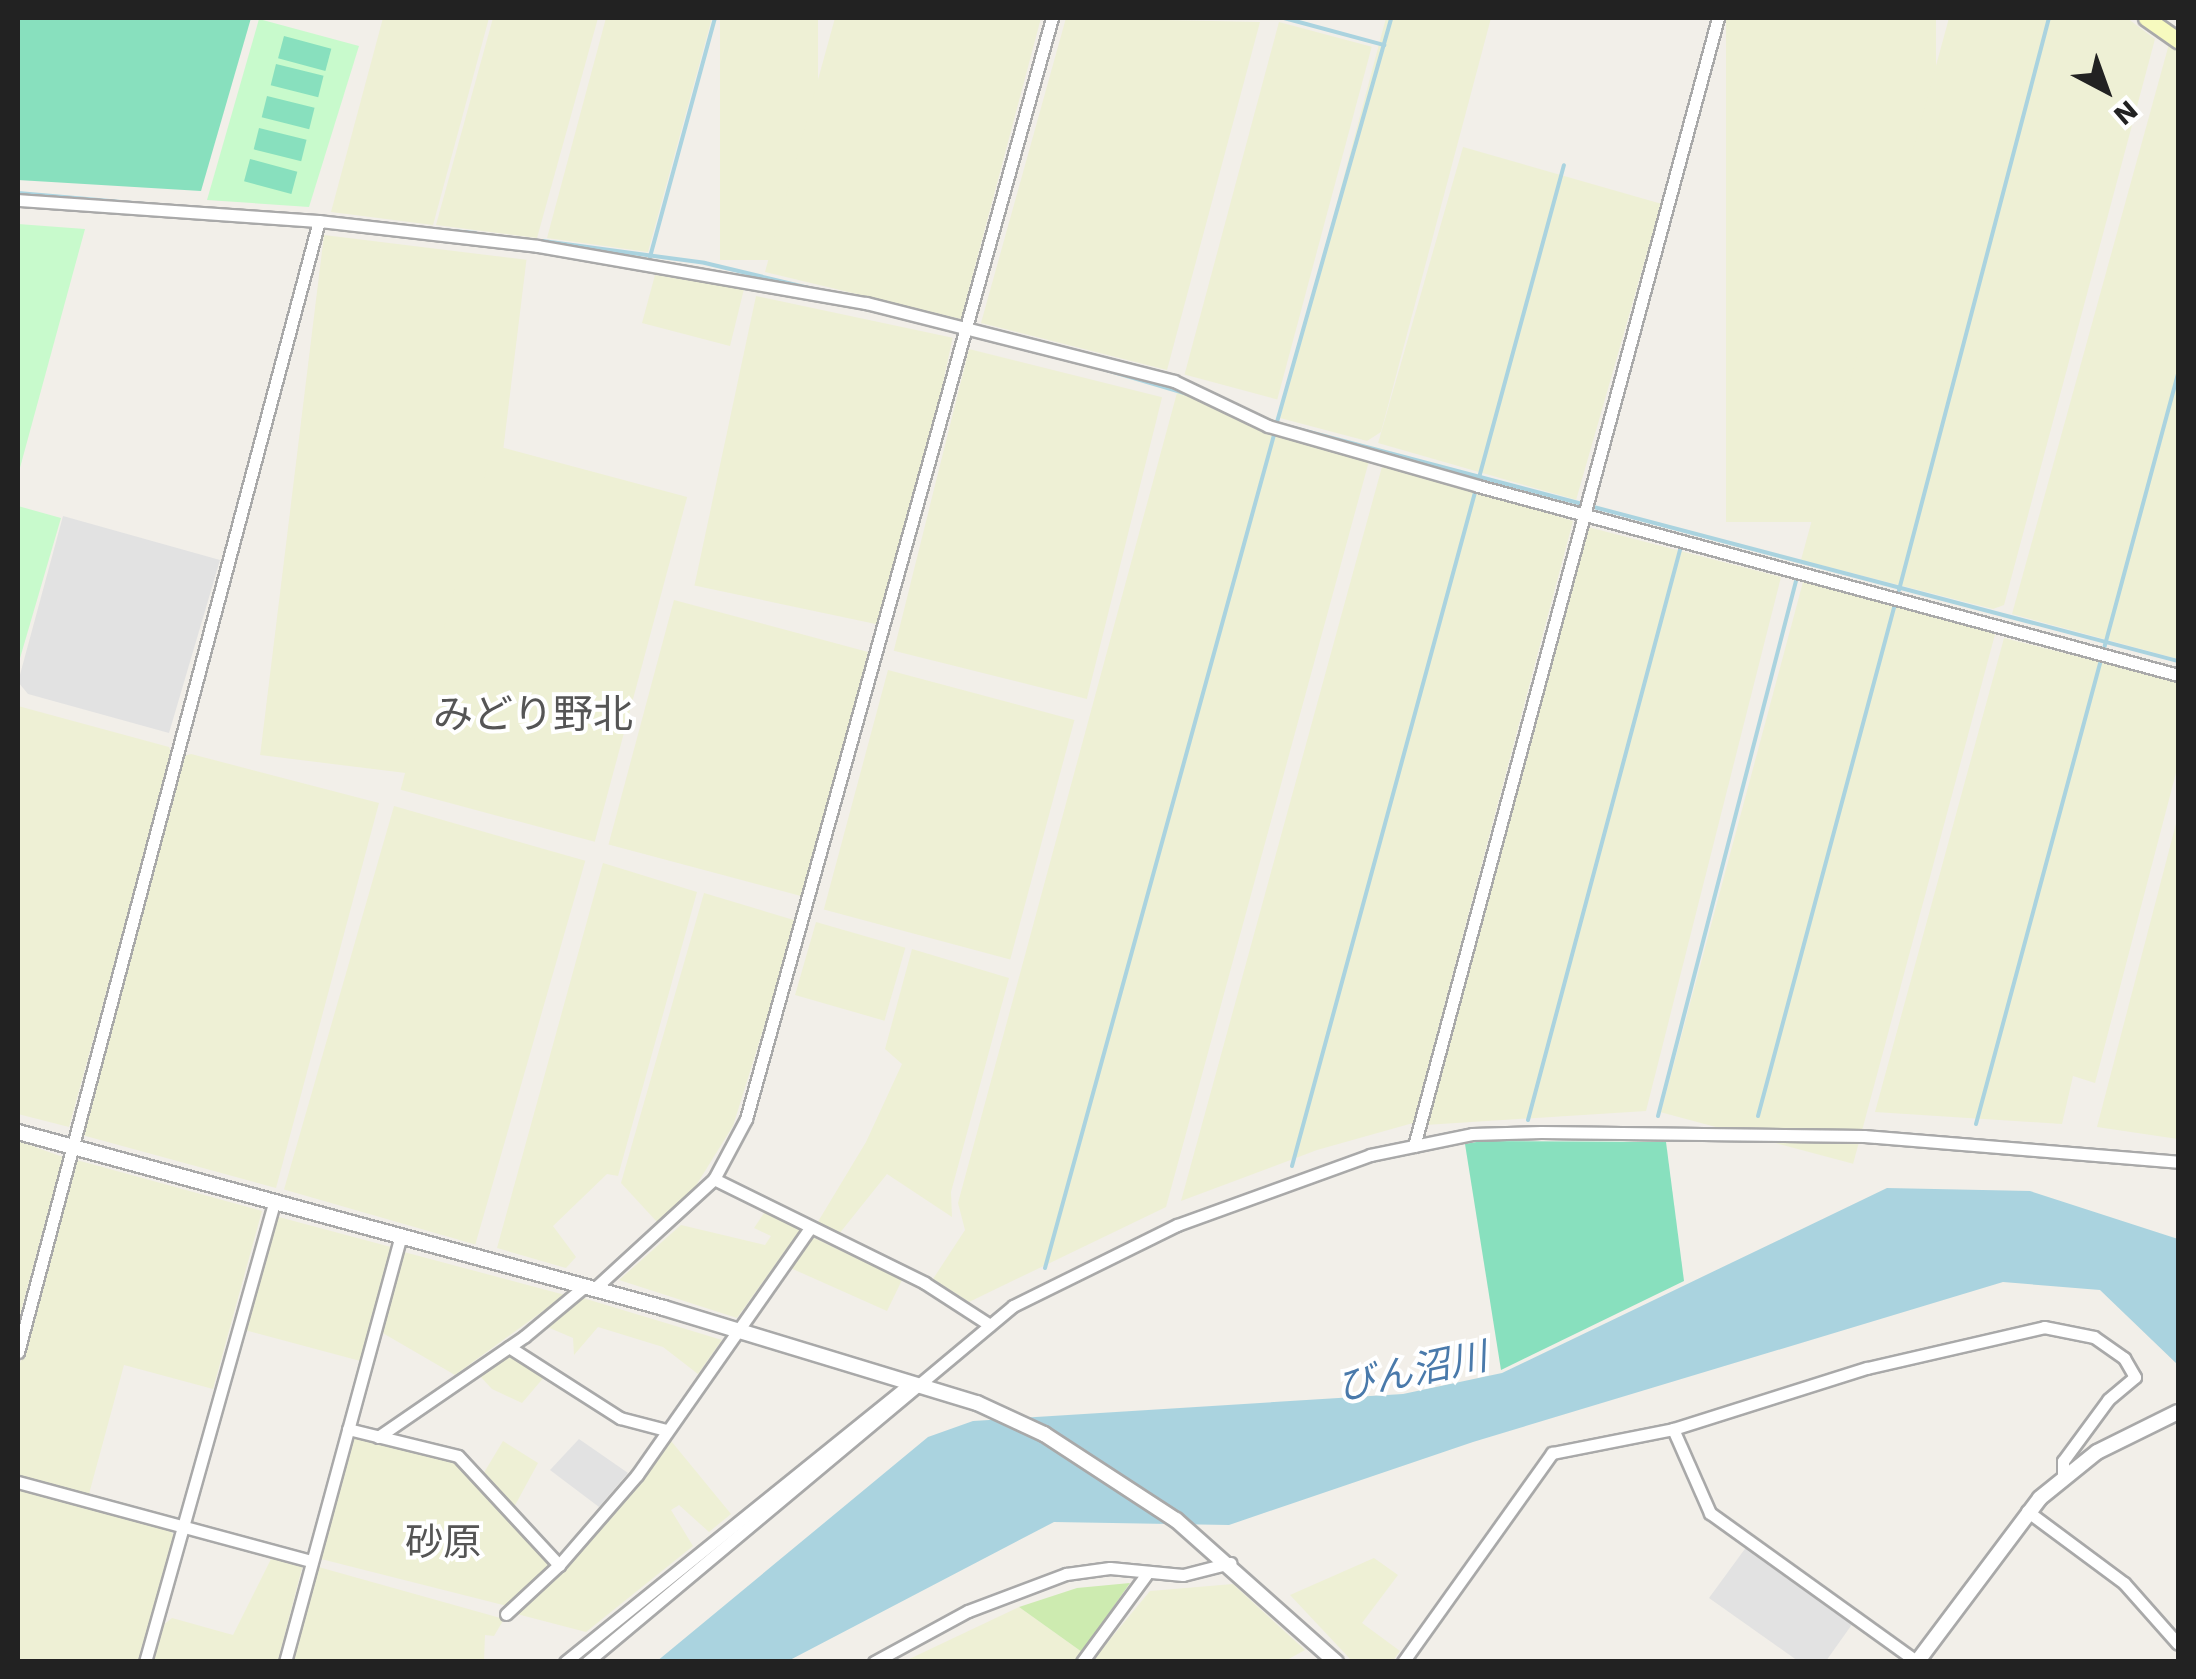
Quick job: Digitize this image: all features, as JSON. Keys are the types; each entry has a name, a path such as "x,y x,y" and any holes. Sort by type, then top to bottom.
{"main road":[{"path":"2146,18 2178,40"}],"street":[{"path":"378,1436 590,1287 714,1179 746,1120 808,916 1052,18"},
{"path":"1414,1146 1718,18"},
{"path":"18,200 319,221 648,261 965,329 1174,381 1268,426 2178,675"},
{"path":"18,1352 319,221"},
{"path":"18,1132 590,1287 977,1403 1080,1456 1211,1547 1336,1662"},
{"path":"566,1662 1020,1302 1177,1225 1325,1170 1414,1146 1487,1133 1864,1136 2178,1162"},
{"path":"714,1179 925,1283 990,1325"},
{"path":"145,1662 276,1201"},
{"path":"506,1614 559,1565 637,1475 733,1331 810,1228"},
{"path":"285,1662 401,1236"},
{"path":"1403,1662 1552,1453 1673,1429 1867,1368 2025,1330 2062,1328 2110,1346 2135,1377 2074,1445 2063,1461 2063,1478"},
{"path":"509,1347 620,1418 666,1430"},
{"path":"587,1662 915,1385"},
{"path":"1673,1429 1710,1514 1917,1662 2027,1511 2063,1478 2116,1442 2178,1412"},
{"path":"348,1429 458,1456 559,1565"},
{"path":"18,1482 184,1523 311,1561"},
{"path":"2027,1511 2124,1582 2178,1644"},
{"path":"874,1662 968,1611 1040,1582 1110,1568 1146,1574 1194,1574 1230,1563"},
{"path":"1082,1662 1146,1574"}],"green space":[{"path":"18,18 251,18 201,191 18,180"},
{"path":"383,18 489,18 433,225 331,212"},
{"path":"493,18 598,18 537,238 436,225"},
{"path":"606,18 712,18 648,252 547,238"},
{"path":"720,18 818,18 818,260 720,260"},
{"path":"835,18 1041,18 961,319 765,272"},
{"path":"1066,18 1260,22 1167,370 981,323"},
{"path":"1386,18 1491,18 1381,432 1367,441 1280,418"},
{"path":"1726,18 1936,18 1936,522 1726,522"},
{"path":"1949,18 2127,18 2155,39 2004,605 1993,609 1801,560"},
{"path":"259,19 359,46 309,207 207,200"},
{"path":"1279,22 1372,47 1277,399 1185,375"},
{"path":"284,36 331,49 325,71 278,58"},
{"path":"2169,44 2178,50 2178,659 2012,614"},
{"path":"276,64 324,76 318,97 271,85"},
{"path":"267,96 315,108 309,129 262,117"},
{"path":"259,128 307,140 301,161 254,149"},
{"path":"1463,147 1661,204 1576,500 1378,443"},
{"path":"250,159 297,172 291,194 244,181"},
{"path":"18,224 85,229 18,475"},
{"path":"324,235 526,260 463,780 260,755"},
{"path":"655,275 744,289 730,346 642,323"},
{"path":"756,296 953,338 891,627 694,586"},
{"path":"969,349 1162,397 1087,699 894,651"},
{"path":"1178,389 1252,427 1369,461 1166,1207 969,1302 933,1279 965,1230 958,1203"},
{"path":"493,445 687,497 595,842 401,790"},
{"path":"1383,463 1573,521 1413,1123 1317,1150 1181,1201"},
{"path":"18,506 61,518 18,665"},
{"path":"1584,526 1781,577 1646,1111 1425,1125"},
{"path":"1803,582 1995,634 1853,1164 1661,1112"},
{"path":"674,600 868,652 803,896 609,844"},
{"path":"2004,638 2178,682 2178,765 2095,1083 2073,1076 2062,1124 1875,1112"},
{"path":"888,670 1074,720 1010,960 824,910"},
{"path":"18,706 169,747 172,754 69,1127 18,1114"},
{"path":"191,754 379,803 276,1188 82,1135 184,756"},
{"path":"394,806 585,861 475,1244 284,1190"},
{"path":"2178,816 2178,1139 2097,1127"},
{"path":"603,863 697,892 618,1176 607,1174 553,1226 576,1257 566,1268 497,1248"},
{"path":"704,893 797,921 733,1126 692,1192 658,1223 621,1183"},
{"path":"816,922 905,948 884,1021 795,995"},
{"path":"912,949 1009,978 951,1192 952,1217 887,1174 839,1234 816,1225 866,1142 902,1064 885,1049"},
{"path":"18,1141 63,1157 18,1322"},
{"path":"1666,1142 1684,1281 1501,1370 1465,1144"},
{"path":"73,1159 262,1211 213,1389 124,1365 89,1494 18,1475 18,1371"},
{"path":"766,1210 802,1227 737,1318 619,1280 681,1225 765,1245 771,1236 754,1228"},
{"path":"275,1216 391,1247 360,1361 244,1330"},
{"path":"808,1235 902,1280 887,1311 786,1266"},
{"path":"404,1252 565,1295 455,1375 381,1332"},
{"path":"583,1298 722,1340 698,1374 663,1347 598,1327 574,1355 573,1338 545,1326"},
{"path":"509,1352 545,1376 522,1403 492,1389 478,1374"},
{"path":"352,1434 458,1462 553,1565 507,1606 317,1558"},
{"path":"667,1436 731,1514 709,1532 679,1505 671,1510 693,1546 586,1632 517,1614 564,1570 646,1473"},
{"path":"503,1441 538,1463 513,1509 482,1476"},
{"path":"18,1487 170,1529 174,1536 139,1661 18,1661"},
{"path":"273,1555 303,1564 278,1661 152,1662 162,1626 172,1618 233,1635"},
{"path":"1374,1558 1398,1575 1362,1623 1400,1651 1393,1661 1352,1661 1290,1595"},
{"path":"315,1566 504,1619 494,1636 485,1635 484,1661 291,1662"},
{"path":"1130,1583 1082,1652 1019,1607 1077,1588"},
{"path":"1233,1584 1305,1650 1285,1661 1092,1661 1150,1591"},
{"path":"1019,1607 1082,1652 1075,1661 903,1662"}],"shaded area":[{"path":"63,516 220,560 169,733 28,694 18,682"},
{"path":"579,1439 628,1473 599,1507 550,1470"},
{"path":"1747,1546 1853,1623 1826,1661 1798,1661 1709,1598"}],"water":[{"path":"1887,1188 2030,1191 2178,1239 2178,1365 2100,1290 2003,1282 1473,1442 1229,1525 1054,1522 788,1661 656,1662 928,1437 973,1421 1403,1394 1502,1373"}],"waterway":[{"path":"650,257 715,18"},
{"path":"1284,18 1384,45"},
{"path":"1277,422 1391,18"},
{"path":"1899,590 2049,18"},
{"path":"1292,1166 1564,165"},
{"path":"18,193 475,233"},
{"path":"543,241 705,263 809,288"},
{"path":"1093,366 1194,396"},
{"path":"1976,1124 2178,374"},
{"path":"1279,424 2178,661"},
{"path":"1045,1268 1275,431"},
{"path":"1528,1120 1681,546"},
{"path":"1658,1116 1797,577"},
{"path":"1758,1116 1895,604"}],"district":[{"name":"みどり野北","path":"533,715"},
{"name":"砂原","path":"443,1543"}],"water label":[{"name":"びん沼川","path":"1412,1372"}]}
